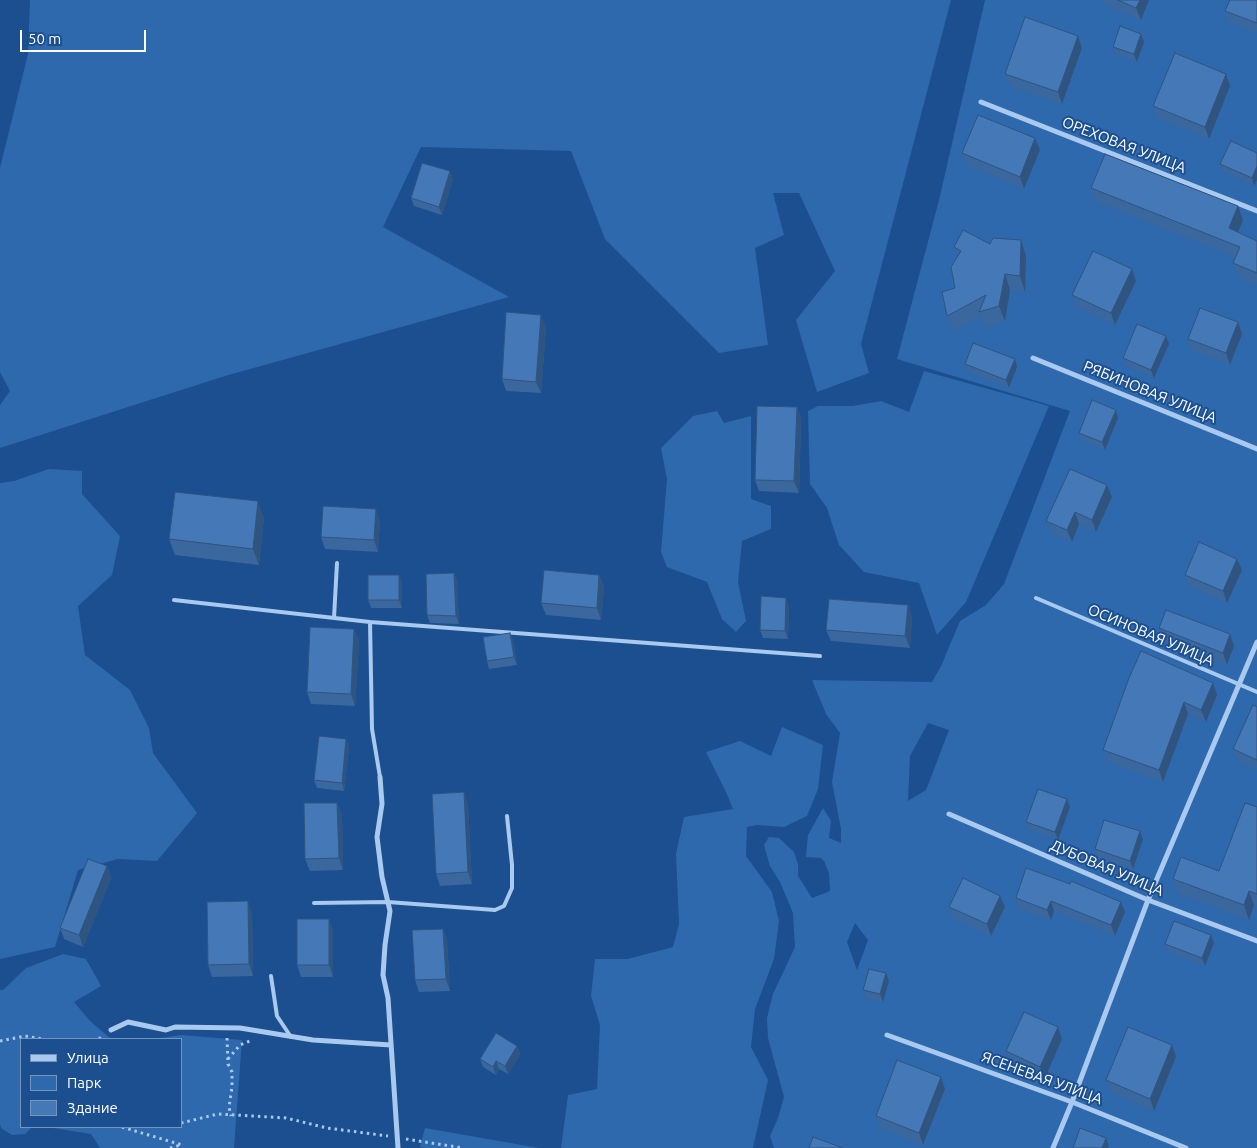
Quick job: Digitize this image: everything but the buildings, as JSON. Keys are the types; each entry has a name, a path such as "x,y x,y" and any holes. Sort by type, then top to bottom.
{"street":[{"name":"ОРЕХОВАЯ УЛИЦА","path":"981,102 1257,211"},
{"name":"РЯБИНОВАЯ УЛИЦА","path":"1033,358 1257,449"},
{"path":"1053,1148 1148,900 1257,642"},
{"path":"380,777 382,804 378,837 382,876 390,920 385,945 384,975 388,998 398,1148"},
{"name":"ДУБОВАЯ УЛИЦА","path":"949,814 1148,900 1257,941"},
{"path":"111,1030 128,1022 166,1030 175,1027 227,1027 291,1037 340,1042 391,1044"},
{"name":"ЯСЕНЕВАЯ УЛИЦА","path":"887,1035 1072,1102 1186,1148"}],"lane":[{"path":"334,618 337,562"},
{"name":"ОСИНОВАЯ УЛИЦА","path":"1036,598 1257,692"},
{"path":"174,600 370,622 820,656"},
{"path":"370,622 372,729 380,777"},
{"path":"314,903 388,902 495,910 504,906 512,888 512,865 507,816"},
{"path":"271,976 277,1016 291,1037"}],"path":[{"path":"227,1027 228,1064 232,1072 229,1107 231,1116"},
{"path":"228,1059 240,1045 268,1033"},
{"path":"0,1041 17,1036 34,1038"},
{"path":"182,1123 211,1115 286,1118 327,1128 462,1148"},
{"path":"125,1128 182,1145 170,1148"}],"green space":[{"path":"30,0 951,0 861,344 869,373 817,392 796,320 835,271 799,193 773,193 784,235 755,248 768,345 719,353 605,239 571,151 421,147 383,227 509,297 225,376 0,448 0,405 10,391 0,372 0,168 28,54"},
{"path":"985,0 1257,0 1257,1148 774,1148 770,1136 784,1097 768,1038 767,1018 773,994 795,947 793,913 780,882 770,866 764,845 769,837 779,838 794,852 798,864 798,876 812,898 830,891 829,873 824,861 821,858 806,857 808,835 823,808 831,821 829,838 841,843 841,829 832,782 840,733 826,714 812,680 932,682 941,666 960,621 986,605 1004,584 1070,411 897,359 939,200","holes":["928,723 949,730 926,790 908,801 910,756","855,923 868,940 857,970 847,942"]},
{"path":"924,371 1049,406 966,602 937,635 919,583 864,572 839,545 827,508 810,484 808,411 818,406 853,406 881,401 909,412"},
{"path":"717,411 724,423 751,416 751,499 771,506 771,529 742,541 738,582 746,621 736,632 722,619 707,582 667,567 661,552 667,479 661,448 693,416"},
{"path":"49,469 82,471 82,494 120,536 112,575 78,606 85,655 130,690 149,728 153,753 197,813 157,861 118,859 78,870 55,947 0,959 0,483 14,481"},
{"path":"782,727 823,745 818,789 807,816 784,827 757,825 747,827 746,856 772,892 779,921 774,959 755,1009 751,1047 768,1080 753,1148 561,1148 568,1095 597,1089 600,1025 591,996 595,959 628,959 673,947 679,924 676,854 684,817 733,809 706,752 740,741 771,756"},
{"path":"63,954 86,959 101,986 74,1002 90,1021 110,1038 20,1038 20,1128 31,1128 25,1134 12,1135 1,1128 0,1124 0,990 3,990 26,968"},
{"path":"181,1035 242,1040 234,1148 100,1148 91,1134 53,1128 182,1128 182,1038 161,1038"},
{"path":"425,1128 539,1148 424,1148 420,1147"}]}
